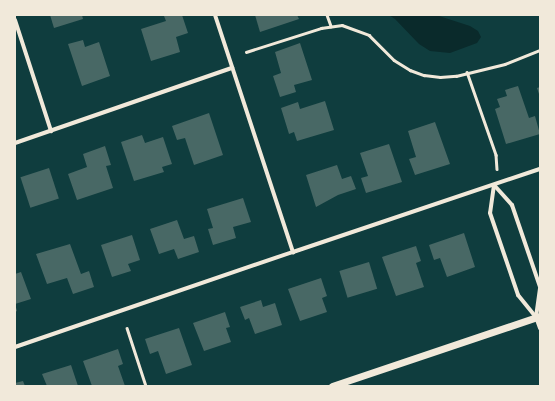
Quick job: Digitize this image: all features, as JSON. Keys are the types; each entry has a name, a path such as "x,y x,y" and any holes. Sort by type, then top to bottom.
{"street":[{"path":"215,15 292,252"},
{"path":"15,20 51,130"},
{"path":"15,143 232,68"},
{"path":"15,347 540,169"},
{"path":"494,185 512,205 540,288 538,316 540,328"},
{"path":"494,185 490,212 518,295 538,316"},
{"path":"332,386 538,316"}],"path":[{"path":"327,15 331,26"},
{"path":"246,52 331,26 352,28 369,35 394,60 410,70 424,75 440,77 456,76 467,72 517,61 540,50"},
{"path":"467,72 496,155 497,169"},
{"path":"127,328 146,386"}],"water":[{"path":"389,15 436,15 470,26 478,31 481,37 477,43 450,53 430,51 419,44 395,19"}],"building":[{"path":"50,15 82,15 83,19 54,28"},
{"path":"182,15 188,33 176,37 180,52 151,61 141,29 166,21 164,16"},
{"path":"255,15 297,15 299,19 260,32"},
{"path":"83,40 85,47 99,42 110,76 82,86 68,44"},
{"path":"300,43 312,80 294,85 296,92 280,97 273,76 281,73 275,52"},
{"path":"518,86 529,118 535,116 540,134 506,144 495,109 500,107 497,99 507,96 505,90"},
{"path":"540,87 540,97 537,88"},
{"path":"325,101 334,130 297,141 294,132 289,134 281,108 298,102 300,109"},
{"path":"209,113 223,155 194,165 185,138 177,140 172,126"},
{"path":"435,122 450,164 415,175 409,159 416,157 408,131"},
{"path":"142,135 145,143 163,137 172,164 162,167 164,172 134,181 121,142"},
{"path":"389,144 402,182 366,193 361,178 368,176 360,153"},
{"path":"105,146 111,165 106,166 113,188 77,200 68,174 87,167 83,154"},
{"path":"337,165 342,179 351,176 356,189 338,195 316,207 306,175"},
{"path":"49,168 59,198 30,208 20,177"},
{"path":"243,198 251,222 233,227 236,238 213,245 208,229 213,228 207,209"},
{"path":"177,220 184,239 194,236 199,252 178,259 174,249 159,254 150,229"},
{"path":"464,233 475,267 447,277 440,258 434,260 429,245"},
{"path":"132,235 140,260 128,264 131,271 112,277 101,245"},
{"path":"70,244 81,274 89,271 94,287 73,294 67,278 47,284 36,254"},
{"path":"416,246 421,261 416,263 424,287 396,296 382,257"},
{"path":"369,262 377,289 348,298 339,271"},
{"path":"21,272 31,299 15,304 15,274"},
{"path":"321,278 327,296 322,298 327,312 300,321 288,289"},
{"path":"261,300 263,307 275,303 282,325 255,334 249,318 245,320 240,307"},
{"path":"225,312 230,327 226,328 231,342 204,351 193,323"},
{"path":"179,328 192,365 166,374 158,351 150,354 145,339"},
{"path":"118,349 123,364 118,366 125,386 92,386 83,361"},
{"path":"71,365 78,386 47,386 42,374"},
{"path":"23,381 25,386 15,386 15,383"}]}
